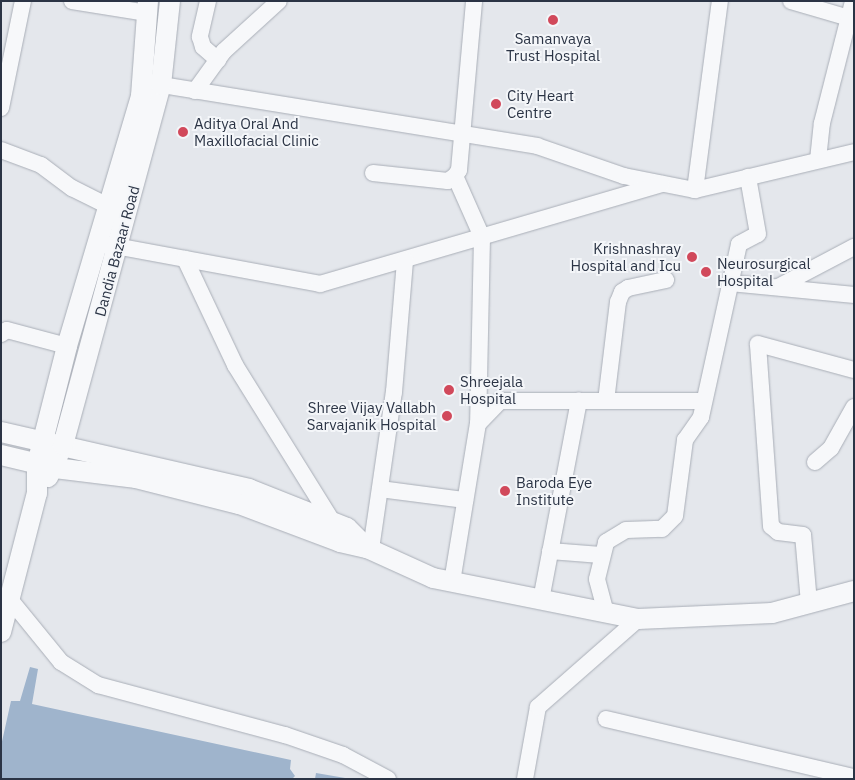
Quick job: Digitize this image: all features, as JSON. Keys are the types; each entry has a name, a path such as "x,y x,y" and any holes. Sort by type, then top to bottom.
{"street":[{"path":"1,108 24,1"},
{"path":"72,1 148,7"},
{"name":"Dandia Bazaar Road","path":"5,607 46,466 63,445 120,247 162,85 170,1"},
{"path":"208,1 200,37 203,47 218,60"},
{"path":"195,91 218,60 279,1"},
{"path":"373,173 448,181 459,170 460,133 474,1"},
{"path":"695,190 720,1"},
{"path":"791,1 849,18"},
{"path":"818,160 822,123 853,1"},
{"name":"Dandia Bazaar Road","path":"46,466 43,442 67,346 142,82 148,7"},
{"path":"142,82 537,146 624,176 695,190 854,152"},
{"path":"1,150 41,165 72,188 108,206"},
{"path":"452,582 478,424 482,237 455,176"},
{"path":"606,613 597,579 601,555 606,542 626,530 662,529 675,516 684,440 701,417 738,244 758,234 748,177"},
{"path":"97,242 320,284 664,184"},
{"path":"778,287 854,247"},
{"path":"185,259 235,365 329,528"},
{"path":"369,549 394,392 405,260"},
{"path":"606,401 618,302 628,288 666,280"},
{"path":"730,283 854,295"},
{"path":"1,334 7,330 67,346"},
{"path":"809,603 803,535 778,532 771,526 758,344 854,370"},
{"path":"478,424 500,401 704,401"},
{"path":"541,600 579,401"},
{"path":"815,462 831,448 854,407"},
{"path":"1,432 249,489 329,528"},
{"path":"1,455 46,466 136,478 329,528 347,528 369,549 433,578 638,619 772,613 854,591"},
{"path":"380,489 465,500"},
{"path":"550,551 601,555"},
{"path":"1,632 5,607"},
{"path":"5,607 61,662 92,683 285,735 343,755 388,779"},
{"path":"525,779 538,707 638,619"},
{"path":"606,719 854,777"}],"water":[{"path":"30,667 38,669 32,704 291,760 290,769 295,776 292,779 1,779 1,746 11,701 20,701"},
{"path":"316,773 351,779 315,779"}],"place":[{"name":"Samanvaya Trust Hospital","path":"553,20"},
{"name":"City Heart Centre","path":"496,104"},
{"name":"Aditya Oral And Maxillofacial Clinic","path":"183,132"},
{"name":"Krishnashray Hospital and Icu","path":"692,257"},
{"name":"Neurosurgical Hospital","path":"706,272"},
{"name":"Shreejala Hospital","path":"449,390"},
{"name":"Shree Vijay Vallabh Sarvajanik Hospital","path":"447,416"},
{"name":"Baroda Eye Institute","path":"505,491"}]}
